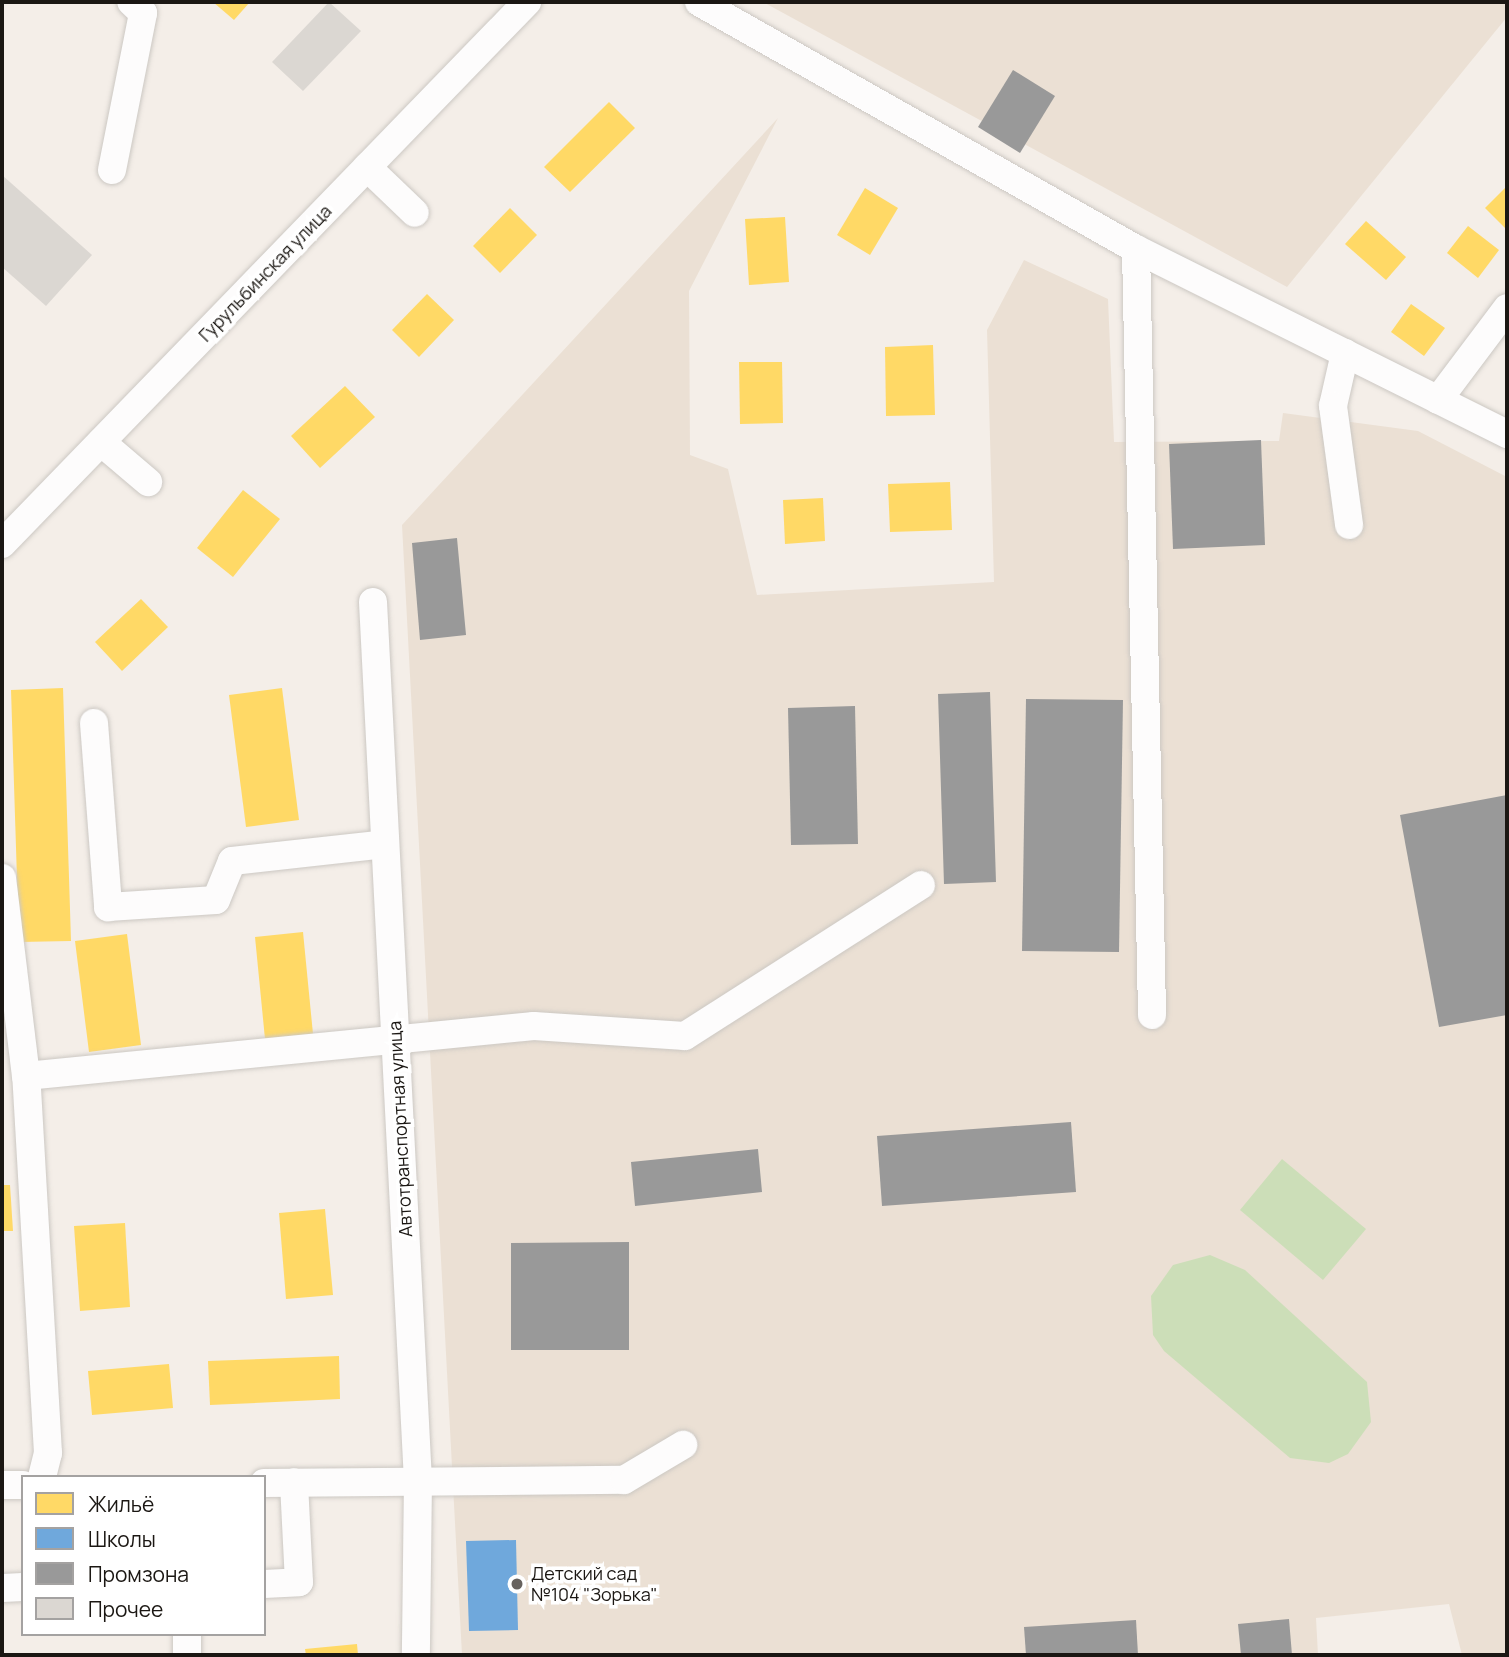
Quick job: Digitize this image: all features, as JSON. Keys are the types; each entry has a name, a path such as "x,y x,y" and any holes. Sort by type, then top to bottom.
{"street":[{"name":"Гурульбинская улица","path":"2,544 527,2"},
{"path":"699,2 1136,249 1507,434"},
{"path":"112,170 142,6"},
{"path":"367,167 415,214"},
{"path":"1136,249 1152,1015"},
{"path":"1438,400 1507,308"},
{"path":"1345,353 1333,406 1349,525"},
{"path":"101,442 148,482"},
{"name":"Автотранспортная улица","path":"373,602 418,1480 416,1655"},
{"path":"94,723 108,907 216,900 232,861 385,844"},
{"path":"2,878 26,1076 14,1158 48,1453 42,1475"},
{"path":"26,1076 534,1026 685,1036 921,885"},
{"path":"266,1483 624,1480 683,1445"},
{"path":"266,1584 299,1582 295,1482"},
{"path":"2,1485 21,1485"},
{"path":"2,1588 21,1587"},
{"path":"187,1636 187,1655"}],"shaded area":[{"path":"763,2 1507,2 1507,17 1287,287"},
{"path":"778,118 689,291 690,455 728,469 757,595 994,582 987,330 1024,260 1108,299 1114,442 1279,441 1283,413 1418,431 1507,477 1507,1655 1462,1655 1449,1604 1316,1618 1318,1655 462,1655 402,525"}],"green space":[{"path":"1282,1159 1366,1229 1323,1280 1240,1210"},
{"path":"1210,1255 1245,1270 1367,1382 1371,1422 1348,1454 1329,1463 1290,1458 1164,1351 1153,1335 1151,1296 1173,1265"}],"building: Жильё":[{"path":"213,2 250,2 234,20"},
{"path":"609,102 635,128 570,192 544,167"},
{"path":"1507,186 1507,230 1485,208"},
{"path":"865,188 898,208 870,255 837,235"},
{"path":"510,208 537,235 500,273 473,246"},
{"path":"785,217 789,282 749,285 745,219"},
{"path":"1366,221 1406,257 1386,280 1345,244"},
{"path":"1468,226 1499,250 1478,278 1447,253"},
{"path":"427,294 454,320 419,357 392,330"},
{"path":"1411,304 1445,328 1424,356 1391,332"},
{"path":"933,345 935,415 886,416 885,347"},
{"path":"739,362 782,362 783,423 740,424"},
{"path":"345,386 375,417 320,468 291,436"},
{"path":"950,482 952,530 890,532 888,484"},
{"path":"243,490 280,519 233,577 197,548"},
{"path":"823,498 825,541 785,544 783,500"},
{"path":"141,599 168,627 122,671 95,642"},
{"path":"63,688 71,941 19,942 11,690"},
{"path":"282,688 299,820 246,827 229,695"},
{"path":"303,932 313,1034 265,1039 255,937"},
{"path":"127,934 141,1045 89,1052 75,941"},
{"path":"2,1185 10,1185 13,1231 2,1231"},
{"path":"325,1209 333,1295 286,1299 279,1213"},
{"path":"125,1223 130,1307 80,1311 74,1226"},
{"path":"339,1356 340,1399 210,1405 208,1361"},
{"path":"169,1364 173,1408 92,1415 88,1371"},
{"path":"357,1644 358,1655 306,1655 305,1649"}],"building: Школы":[{"path":"516,1540 518,1630 469,1631 466,1541"}],"building: Промзона":[{"path":"1013,70 1055,96 1020,153 978,127"},
{"path":"1261,440 1265,545 1173,549 1169,444"},
{"path":"457,538 466,635 420,640 412,543"},
{"path":"990,692 996,882 944,884 938,694"},
{"path":"1026,699 1123,700 1119,952 1022,951"},
{"path":"855,706 858,844 791,845 788,708"},
{"path":"1507,795 1507,1015 1439,1027 1400,815"},
{"path":"1071,1122 1076,1192 882,1206 877,1136"},
{"path":"758,1149 762,1192 635,1206 631,1162"},
{"path":"629,1242 629,1350 511,1350 511,1243"},
{"path":"1289,1619 1292,1655 1241,1655 1238,1624"},
{"path":"1136,1620 1138,1655 1026,1655 1024,1627"}],"building: Прочее":[{"path":"329,2 361,31 303,91 272,62"},
{"path":"2,175 92,255 46,306 2,267"}],"place":[{"name":"Детский сад №104 \"Зорька\"","path":"517,1584"}]}
